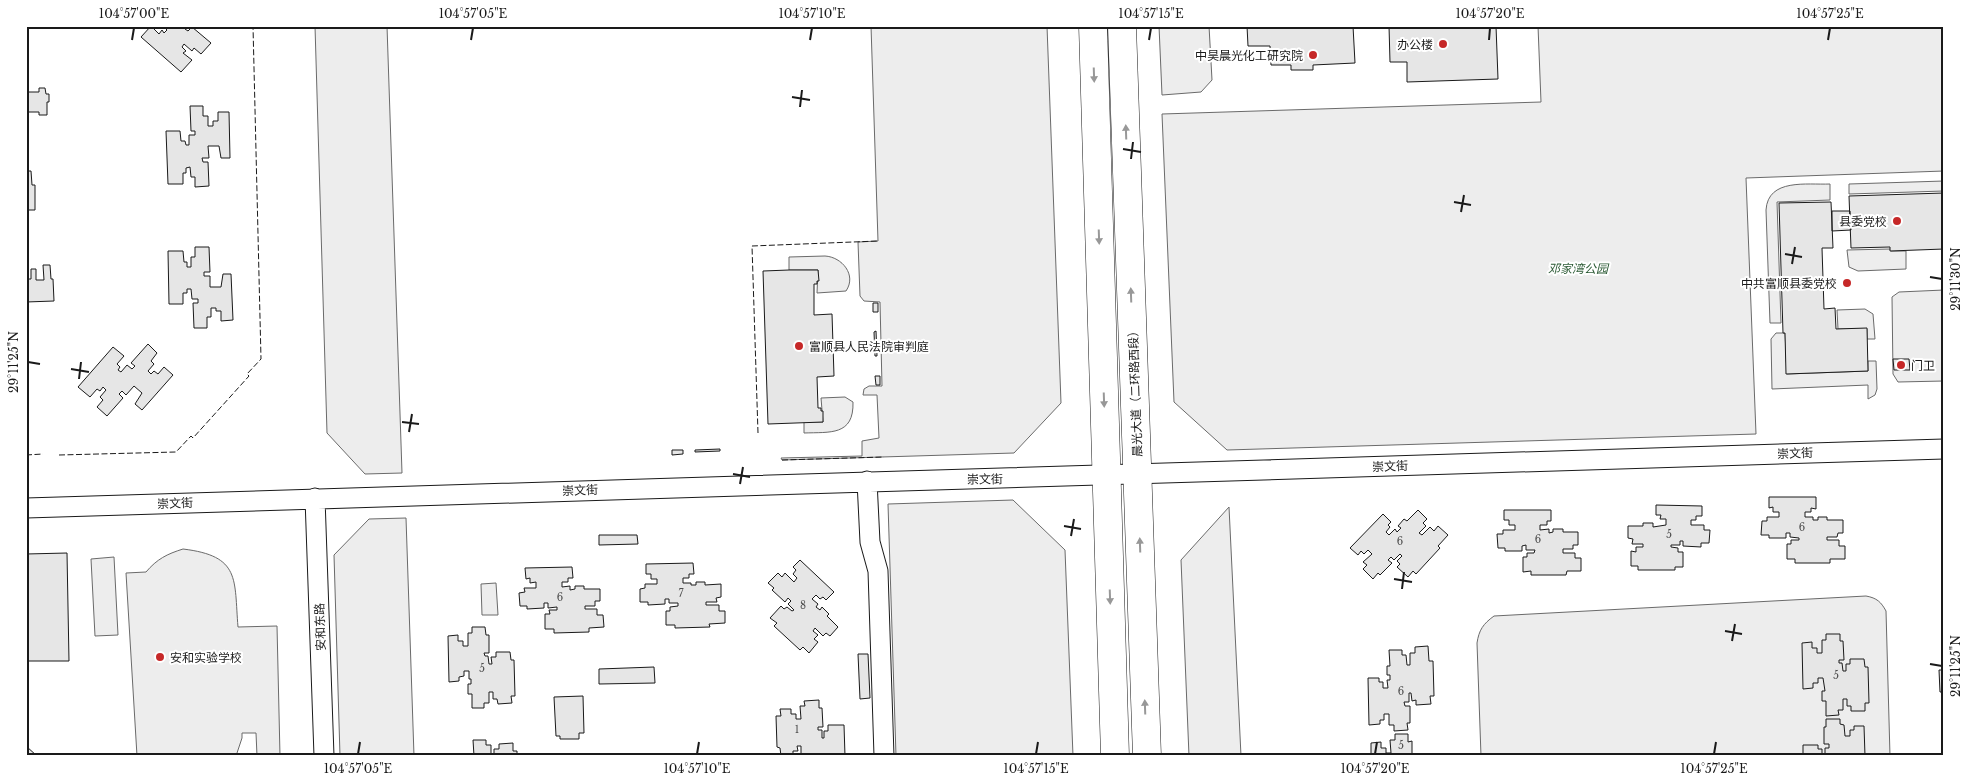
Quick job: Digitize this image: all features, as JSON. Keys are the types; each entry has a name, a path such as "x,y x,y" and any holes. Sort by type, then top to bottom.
{"highway":[{"path":"1093,26 1115,756"},
{"name":"晨光大道（二环路西段）","path":"1122,26 1147,756"}],"street":[{"name":"崇文街","path":"26,508 1944,449"},
{"path":"868,481 870,542 878,571 884,756"},
{"name":"安和东路","path":"315,498 324,756"}],"green space":[{"path":"315,26 387,26 402,473 365,474 327,433"},
{"path":"871,26 1047,26 1061,403 1014,453 782,460 781,458 862,456 862,441 879,438 877,395 863,395 864,389 869,386 882,386 880,302 864,301 860,296 858,242 878,241"},
{"path":"1159,26 1209,26 1212,80 1201,92 1162,95"},
{"name":"邓家湾公园","path":"1538,26 1944,26 1944,171 1746,178 1756,434 1227,450 1174,402 1162,114 1541,102"},
{"path":"1944,181 1944,191 1849,194 1849,184"},
{"path":"1830,184 1830,200 1777,202 1781,323 1770,323 1766,210 1768,200 1781,188 1790,185"},
{"path":"1890,249 1891,251 1906,251 1906,269 1858,271 1849,267 1847,250"},
{"path":"825,256 842,263 849,273 849,285 846,291 817,293 818,270 789,270 789,257"},
{"path":"1944,290 1944,381 1898,382 1893,374 1892,297 1899,292"},
{"path":"1865,309 1873,314 1875,339 1867,339 1867,329 1838,329 1837,310"},
{"path":"1776,333 1785,333 1787,374 1868,371 1868,361 1876,361 1877,389 1875,395 1868,399 1868,385 1772,389 1771,339"},
{"path":"845,397 853,402 852,413 845,426 831,432 804,433 804,422 823,422 821,398"},
{"path":"1013,500 1065,550 1073,756 896,756 888,504"},
{"path":"1229,507 1241,756 1189,756 1181,560"},
{"path":"406,518 414,756 340,756 334,555 369,519"},
{"path":"183,549 202,552 216,557 225,564 231,573 234,583 238,627 277,626 280,756 257,756 256,733 242,733 236,756 137,756 126,573 146,572 163,557"},
{"path":"114,557 118,635 95,636 91,559"},
{"path":"496,583 498,615 482,615 481,584"},
{"path":"1866,596 1878,601 1886,611 1890,756 1481,756 1477,643 1482,628 1494,616"}],"building":[{"path":"151,26 159,34 162,30 164,33 167,30 163,26 188,26 185,29 188,31 192,27 211,43 201,54 194,48 192,51 184,44 182,47 186,51 183,53 192,60 181,72 141,37"},
{"name":"中昊晨光化工研究院","path":"1247,26 1353,26 1355,63 1313,65 1313,70 1291,70 1291,65 1271,65 1270,46 1248,46"},
{"name":"办公楼","path":"1389,26 1496,26 1498,79 1407,82 1407,62 1390,62"},
{"path":"39,88 45,88 46,94 49,94 47,115 39,115 39,112 28,112 28,109 26,109 26,90 28,92 39,92"},
{"path":"190,106 203,106 203,116 208,116 208,126 213,126 213,121 218,121 218,112 229,112 230,158 221,158 219,146 208,146 209,158 202,158 203,162 208,162 209,186 195,187 195,177 191,177 190,167 186,168 186,173 183,173 183,184 168,184 166,131 180,131 181,141 185,141 186,145 189,145 189,135 195,135 195,131 191,131"},
{"path":"26,171 31,171 32,185 35,185 35,210 26,210"},
{"name":"县委党校","path":"1944,193 1944,249 1890,251 1890,247 1851,248 1849,196"},
{"path":"1831,202 1833,248 1822,248 1824,309 1835,308 1836,329 1867,328 1868,371 1786,374 1779,203"},
{"path":"1832,211 1850,211 1851,230 1832,231"},
{"path":"195,247 209,247 210,272 204,272 204,276 210,276 210,287 221,287 223,274 231,274 233,320 221,321 221,311 211,308 211,317 207,317 207,328 194,328 193,303 198,303 198,299 192,299 191,289 187,289 187,293 183,293 183,304 169,304 168,251 183,251 184,262 187,262 187,267 191,267 191,257 195,257"},
{"path":"43,265 50,265 54,301 26,302 26,279 31,279 31,269 36,269 36,280 44,280"},
{"name":"富顺县人民法院审判庭","path":"818,270 819,281 817,281 817,284 814,284 814,315 832,314 834,376 817,377 818,408 821,408 821,411 823,411 823,422 768,424 763,271"},
{"path":"873,303 878,303 878,312 873,312"},
{"path":"876,331 877,356 875,356 874,332"},
{"path":"148,344 157,353 151,361 154,364 148,371 151,374 154,371 158,374 164,367 173,375 142,410 135,404 142,393 134,386 126,395 122,391 119,394 123,398 107,416 97,407 103,400 100,397 106,390 103,387 100,391 97,389 90,397 78,387 113,347 124,356 117,364 120,367 118,370 121,372 127,365 132,369 135,366 131,363"},
{"name":"门卫","path":"1893,359 1909,359 1910,370 1894,370"},
{"path":"875,376 880,376 880,385 876,385"},
{"path":"720,449 720,451 695,452 695,450"},
{"path":"672,450 683,450 683,454 672,455"},
{"path":"1769,497 1816,497 1816,509 1811,508 1811,512 1805,512 1805,517 1813,517 1813,520 1818,520 1818,517 1827,517 1827,520 1843,520 1843,533 1838,533 1837,537 1827,537 1827,540 1839,540 1839,546 1845,546 1845,559 1830,559 1830,563 1795,563 1795,559 1787,559 1787,544 1791,544 1791,540 1799,540 1799,538 1790,537 1790,533 1786,533 1786,538 1769,538 1769,535 1761,535 1762,521 1767,521 1767,517 1779,517 1779,512 1773,512 1773,507 1769,508"},
{"path":"1656,505 1702,506 1702,516 1696,516 1696,520 1691,520 1691,525 1704,525 1704,530 1710,530 1709,543 1701,543 1701,547 1683,546 1683,541 1680,541 1680,545 1671,545 1671,547 1678,548 1678,552 1683,552 1683,567 1675,567 1675,570 1638,570 1638,566 1631,566 1631,551 1636,552 1636,547 1643,547 1643,544 1632,544 1633,539 1628,538 1628,526 1643,526 1643,523 1653,523 1653,527 1666,525 1666,519 1660,519 1661,515 1656,515"},
{"path":"1418,510 1427,519 1423,523 1426,526 1419,533 1422,535 1430,527 1434,531 1438,526 1448,535 1438,546 1440,548 1416,574 1413,571 1408,577 1397,567 1400,564 1397,561 1402,556 1400,554 1394,560 1391,557 1388,560 1392,563 1373,579 1363,569 1367,565 1363,562 1372,554 1368,550 1364,554 1361,551 1358,555 1350,548 1383,514 1391,522 1386,532 1389,535 1395,529 1397,532 1401,528 1398,526 1404,519 1407,521"},
{"path":"1504,510 1551,510 1551,521 1547,521 1547,525 1540,525 1540,530 1549,529 1549,533 1553,532 1553,529 1563,529 1563,532 1578,532 1578,545 1573,545 1573,549 1563,549 1563,553 1575,553 1575,558 1581,558 1581,571 1567,571 1566,575 1531,575 1531,571 1523,572 1523,557 1527,557 1527,553 1534,553 1535,550 1526,550 1526,545 1522,546 1522,551 1505,551 1505,548 1498,548 1497,534 1503,534 1503,530 1515,530 1515,525 1509,525 1509,520 1504,520"},
{"path":"599,535 637,535 638,544 599,545"},
{"path":"67,553 69,661 26,661 26,554"},
{"path":"800,560 834,592 826,600 823,597 820,599 816,595 812,599 818,604 816,607 820,610 822,607 829,614 827,616 838,627 830,636 826,633 823,636 815,628 813,631 818,635 814,639 818,642 809,653 803,647 800,650 774,626 777,623 770,618 781,606 784,609 787,607 792,611 794,610 788,604 791,601 788,598 785,602 772,590 774,588 768,583 778,573 782,577 785,573 794,582 797,578 793,574 796,570 793,567"},
{"path":"693,563 694,574 689,574 689,578 683,578 683,583 691,583 691,585 696,585 696,582 705,582 705,585 721,584 721,597 716,598 717,602 706,602 706,605 719,605 719,611 725,611 725,623 709,624 710,627 675,628 675,625 666,625 666,611 670,611 670,607 678,606 678,603 669,603 669,599 665,599 665,604 648,605 648,602 640,602 640,589 645,588 645,584 657,584 657,579 651,579 651,574 646,574 646,564"},
{"path":"572,567 573,578 568,578 568,582 562,582 562,587 570,586 570,590 575,589 575,586 584,586 584,589 600,589 600,601 595,601 595,606 585,606 585,609 597,609 597,615 603,615 604,627 589,628 589,632 554,633 554,629 545,629 545,614 550,614 549,610 557,610 557,607 548,608 548,603 544,603 544,608 527,609 527,606 520,606 519,593 525,592 524,588 536,588 536,582 530,583 530,578 526,579 525,568"},
{"path":"472,627 485,627 486,635 489,635 489,653 484,653 485,656 488,656 489,664 492,664 491,657 496,657 496,652 510,652 511,660 514,660 515,696 511,696 512,703 498,704 497,699 493,699 493,692 489,692 489,703 484,703 484,708 472,708 472,694 468,694 468,684 471,684 469,671 464,671 464,676 459,677 459,681 449,682 448,636 458,635 458,641 463,641 463,646 468,646 468,633 472,633"},
{"path":"1826,634 1840,634 1840,641 1843,641 1844,660 1839,660 1839,663 1842,663 1843,671 1846,671 1846,664 1850,664 1850,659 1864,659 1865,667 1868,667 1869,703 1865,703 1865,711 1851,711 1851,706 1847,706 1847,699 1843,699 1843,710 1838,710 1839,715 1826,716 1826,701 1822,701 1822,691 1825,691 1823,678 1818,678 1818,683 1813,683 1813,688 1803,689 1802,643 1812,642 1812,648 1817,648 1817,653 1822,653 1822,640 1826,640"},
{"path":"1428,646 1429,661 1433,661 1434,696 1430,696 1431,704 1416,705 1416,700 1412,701 1411,693 1409,693 1409,702 1404,702 1405,706 1410,706 1410,723 1407,723 1408,730 1394,731 1394,725 1389,725 1389,714 1384,714 1384,720 1380,720 1380,724 1369,725 1368,678 1379,678 1379,682 1383,682 1383,688 1388,688 1387,680 1390,680 1390,675 1387,675 1387,666 1390,666 1389,650 1402,650 1402,655 1406,655 1407,665 1410,665 1410,653 1415,653 1415,647"},
{"path":"858,654 868,654 870,698 860,699"},
{"path":"654,667 655,683 599,684 599,669"},
{"path":"1939,670 1944,670 1944,692 1940,692"},
{"path":"583,696 584,733 579,733 579,739 560,739 560,736 556,736 554,697"},
{"path":"819,700 819,708 822,708 823,727 818,727 818,730 822,730 822,738 824,738 824,731 828,731 828,725 844,725 845,756 803,756 801,754 801,746 797,746 798,751 793,751 793,756 781,756 780,748 777,747 776,716 781,716 780,709 791,709 791,714 796,714 796,719 801,719 800,706 805,706 804,701"},
{"path":"1826,719 1840,719 1840,724 1844,725 1845,736 1850,736 1850,730 1854,730 1854,726 1864,726 1865,756 1825,756 1825,748 1829,748 1829,744 1824,744"},
{"path":"1395,734 1408,734 1408,742 1412,741 1412,756 1371,756 1371,743 1381,742 1381,748 1386,748 1386,753 1391,753 1390,740 1395,740"},
{"path":"473,740 486,740 486,745 491,745 491,756 474,756"},
{"path":"513,743 513,751 517,751 517,756 494,756 494,749 499,749 499,744"},
{"path":"1803,745 1818,745 1818,749 1822,749 1822,756 1800,756 1800,754 1803,754"},
{"path":"26,746 37,756 26,756"}],"fence":[{"path":"59,455 176,452 191,436 193,438 249,376 247,374 261,359 253,26"},
{"path":"758,433 752,246 878,241"},
{"path":"26,455 43,454"},
{"path":"782,460 884,457"}],"place":[{"name":"办公楼","path":"1443,44"},
{"name":"中昊晨光化工研究院","path":"1313,55"},
{"name":"县委党校","path":"1897,221"},
{"name":"中共富顺县委党校","path":"1847,283"},
{"name":"富顺县人民法院审判庭","path":"799,346"},
{"name":"门卫","path":"1901,365"},
{"name":"安和实验学校","path":"160,657"}]}
